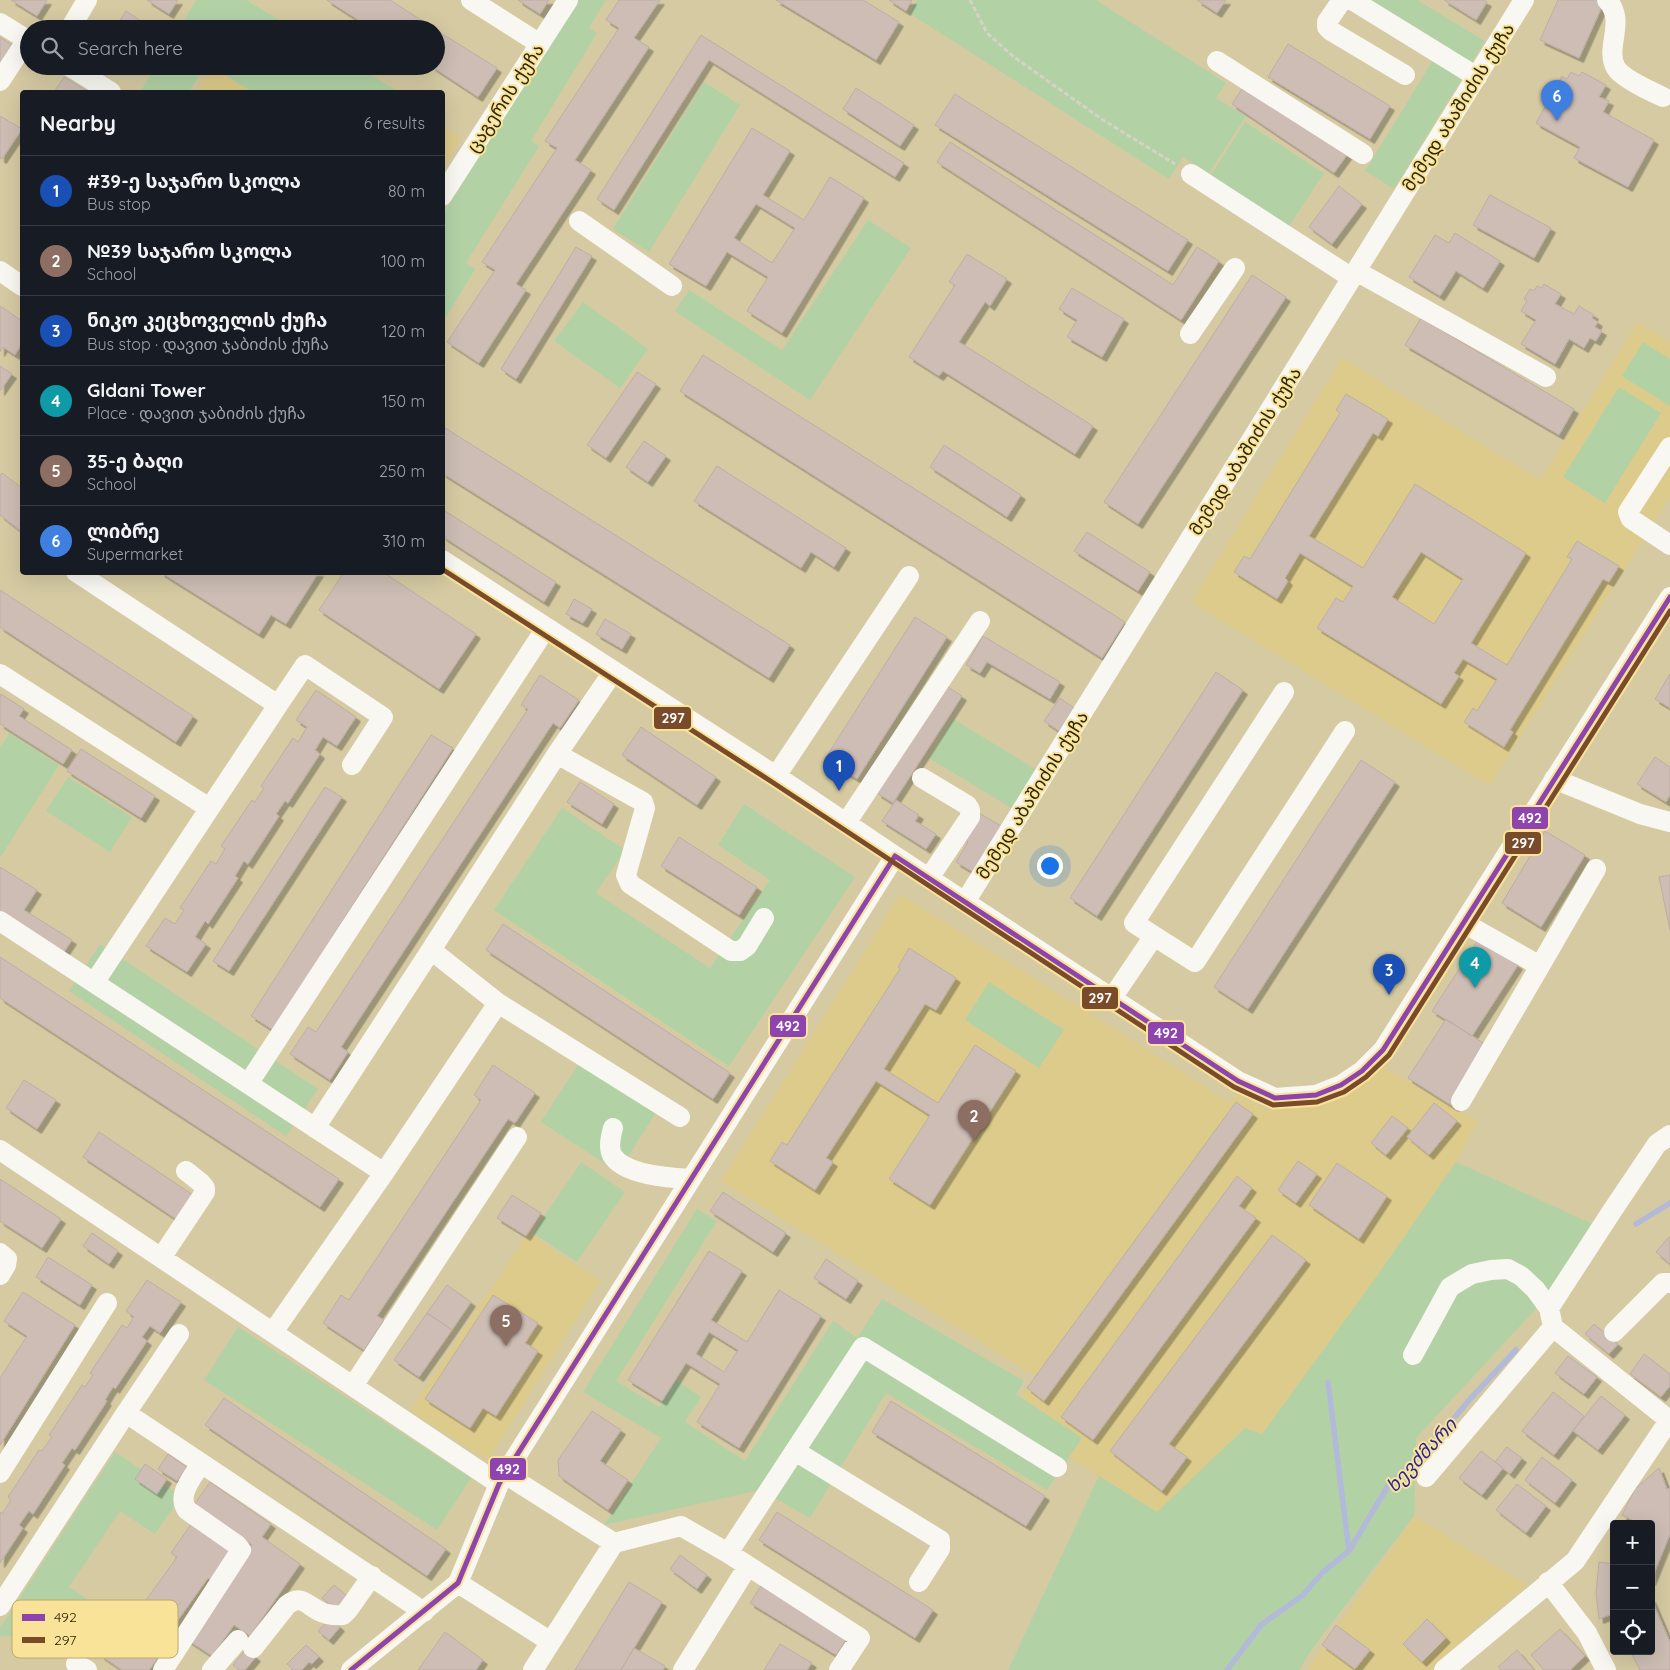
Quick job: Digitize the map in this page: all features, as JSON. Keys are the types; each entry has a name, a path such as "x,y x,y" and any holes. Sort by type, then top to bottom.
{"street":[{"path":"75,20 87,0"},
{"path":"471,0 540,44"},
{"name":"ცაგერის ქუჩა","path":"445,191 568,0"},
{"path":"1342,0 1327,22 1327,27 1405,75"},
{"path":"1352,0 1476,77"},
{"name":"მემედ აბაშიძის ქუჩა","path":"965,902 1524,0"},
{"path":"1607,0 1612,5 1616,20 1613,58 1616,69 1629,79 1663,97"},
{"path":"0,23 20,35"},
{"path":"0,81 20,52"},
{"path":"1217,61 1363,154"},
{"path":"84,75 108,90"},
{"path":"1191,174 1354,275 1546,377"},
{"path":"579,221 672,286"},
{"path":"1190,334 1235,268"},
{"path":"0,271 20,285"},
{"path":"1670,447 1628,512 1631,519 1670,545"},
{"path":"445,562 776,776 1238,1081 1275,1098 1316,1095 1341,1085 1362,1071 1383,1050 1554,779 1664,621 1670,597"},
{"path":"81,575 278,705"},
{"path":"776,776 909,576"},
{"path":"846,823 980,621"},
{"path":"248,1084 546,628"},
{"path":"94,983 305,665 384,716 352,765"},
{"path":"315,1128 432,950 557,754 613,672"},
{"path":"0,674 209,808"},
{"path":"1284,692 1134,923 1154,936 1195,962 1345,731"},
{"path":"557,754 643,802 645,808 626,875 630,884 731,951 740,951 747,946 764,918"},
{"path":"922,778 967,806 970,810 970,816 929,878"},
{"path":"1554,779 1640,814 1670,822"},
{"path":"351,1670 458,1583 502,1479 895,856"},
{"path":"1461,1101 1596,869"},
{"path":"0,921 384,1173"},
{"path":"1464,923 1540,966"},
{"path":"1112,998 1154,936"},
{"path":"432,950 498,1003 680,1117"},
{"path":"273,1332 384,1173 498,1003"},
{"path":"613,1128 610,1141 611,1154 619,1162 652,1175 692,1179"},
{"path":"1426,1476 1551,1318 1612,1210 1657,1144 1670,1136"},
{"path":"353,1386 517,1137"},
{"path":"0,1150 353,1386 502,1479 614,1543"},
{"path":"161,1258 205,1192 205,1188 200,1182 186,1171"},
{"path":"0,1253 7,1259 0,1275"},
{"path":"1413,1355 1450,1287 1472,1274 1508,1269 1521,1276 1535,1289 1551,1318 1669,1419 1575,1560 1444,1670"},
{"path":"1614,1332 1658,1288 1663,1284 1670,1283"},
{"path":"0,1473 107,1303"},
{"path":"0,1606 180,1334"},
{"path":"728,1553 863,1347 1057,1467"},
{"path":"126,1413 424,1612"},
{"path":"795,1451 940,1540 940,1550 919,1582"},
{"path":"178,1647 241,1550 238,1545 187,1510 182,1501 184,1492 201,1463"},
{"path":"533,1670 614,1543 682,1526 728,1553 860,1638 839,1670"},
{"path":"683,1670 748,1566"},
{"path":"212,1670 245,1644 292,1601 304,1602 327,1614 343,1615 372,1576"},
{"path":"1548,1582 1587,1632 1606,1670"},
{"path":"458,1583 551,1642"},
{"path":"163,1670 171,1658"}],"path":[{"path":"970,0 986,33 1014,57 1102,120 1191,174"}],"shaded area":[{"path":"207,75 274,75 375,90 197,90"},
{"path":"445,127 461,137 445,164"},
{"path":"1638,322 1670,342 1670,496 1490,786 1191,602 1342,358 1540,480"},
{"path":"900,894 1230,1102 1237,1094 1268,1110 1326,1100 1381,1066 1478,1121 1456,1162 1372,1283 1262,1435 1245,1428 1157,1512 1006,1418 1035,1376 721,1181"},
{"path":"528,1233 600,1281 488,1460 410,1411"},
{"path":"1414,1516 1527,1585 1485,1619 1431,1670 1307,1670"}],"green space":[{"path":"196,0 246,0 279,20 184,20"},
{"path":"576,0 606,0 589,28 597,33 531,141 539,146 466,263 475,269 445,319 445,211"},
{"path":"917,0 1096,0 1226,83 1216,98 1246,116 1209,173 1183,157 1169,179 909,13"},
{"path":"1371,0 1417,0 1485,41 1394,189 1365,171 1443,44"},
{"path":"150,75 199,75 190,90 141,90"},
{"path":"225,75 371,75 396,90 250,90"},
{"path":"704,82 740,105 649,252 613,229"},
{"path":"1245,122 1324,173 1287,229 1209,178"},
{"path":"868,220 911,248 810,400 675,311 689,290 782,350"},
{"path":"583,302 648,349 620,388 554,341"},
{"path":"1643,342 1670,359 1670,406 1622,376"},
{"path":"1619,387 1661,413 1605,503 1563,477"},
{"path":"953,719 1037,770 1013,809 929,758"},
{"path":"9,733 59,765 0,858 0,748"},
{"path":"68,777 132,817 110,852 46,811"},
{"path":"744,804 855,877 729,1066 494,910 562,808 625,850 596,893 710,968 770,880 718,845"},
{"path":"100,944 318,1089 286,1136 69,991"},
{"path":"989,982 1064,1030 1039,1068 965,1020"},
{"path":"587,1051 664,1100 618,1172 541,1122"},
{"path":"581,1162 625,1192 577,1262 533,1233"},
{"path":"1456,1162 1608,1231 1416,1438 1414,1516 1312,1649 1299,1670 1008,1670 1099,1476 1157,1512 1245,1428 1262,1434 1372,1283"},
{"path":"697,1209 717,1221 616,1381 659,1407 676,1380 701,1397 685,1422 745,1461 833,1321 857,1338 882,1299 1024,1381 1016,1394 1082,1438 1047,1490 886,1393 810,1518 760,1490 604,1525 661,1438 583,1392"},
{"path":"238,1327 471,1478 437,1530 204,1380"},
{"path":"115,1452 181,1496 155,1534 120,1511 69,1587 88,1600 18,1600"},
{"path":"12,1610 12,1637 0,1636 0,1628"}],"building":[{"path":"11,0 47,0 37,16"},
{"path":"147,0 178,0 169,14"},
{"path":"327,0 390,0 421,20 358,20"},
{"path":"518,0 549,0 540,14"},
{"path":"619,0 660,0 634,38 649,47 575,160 591,170 516,284 526,290 479,363 447,342 495,270 482,262 557,148 545,141 619,28 606,20"},
{"path":"776,0 863,0 899,22 876,60"},
{"path":"889,0 912,0 906,11"},
{"path":"1197,0 1226,0 1217,13"},
{"path":"1444,0 1483,0 1487,2 1476,20"},
{"path":"1558,0 1598,0 1604,2 1579,58 1540,40"},
{"path":"126,11 140,20 120,20"},
{"path":"701,35 904,163 895,177 709,60 614,210 597,199"},
{"path":"445,36 497,68 478,97 445,75"},
{"path":"0,37 15,47 0,63"},
{"path":"1288,44 1390,106 1370,139 1268,77"},
{"path":"1571,72 1579,76 1582,72 1606,85 1599,97 1609,101 1603,112 1654,140 1628,187 1574,158 1580,147 1536,123 1562,76 1567,79"},
{"path":"64,77 86,90 55,90"},
{"path":"1244,86 1347,155 1334,173 1232,104"},
{"path":"856,88 914,125 900,146 843,109"},
{"path":"955,94 1188,240 1168,271 935,125"},
{"path":"0,116 20,128 20,132 2,159 0,158"},
{"path":"752,128 790,151 763,195 804,220 830,177 864,198 782,333 747,311 768,277 727,252 706,286 669,264","holes":["756,204 795,228 772,263 734,238"]},
{"path":"950,142 1173,285 1197,247 1219,261 1181,320 937,162"},
{"path":"1339,186 1362,204 1332,244 1309,227"},
{"path":"1490,195 1551,228 1534,258 1473,225"},
{"path":"1455,233 1500,261 1483,288 1456,271 1440,296 1409,277 1435,235 1449,243"},
{"path":"576,247 592,256 516,379 501,369"},
{"path":"967,254 1007,279 990,306 985,302 959,342 1093,426 1075,454 943,371 939,376 909,357 955,285 949,282"},
{"path":"1252,275 1286,297 1138,524 1104,502"},
{"path":"1544,284 1561,294 1555,304 1574,314 1579,306 1594,315 1592,318 1598,322 1595,327 1602,331 1596,341 1590,338 1584,348 1569,339 1555,364 1521,344 1536,320 1521,311 1527,301 1524,299 1530,289 1534,291 1537,286 1542,288"},
{"path":"1072,288 1124,319 1102,357 1067,337 1077,320 1059,309"},
{"path":"0,306 20,320 20,346 15,355 3,347 0,352"},
{"path":"1421,318 1574,409 1559,435 1405,345"},
{"path":"703,355 1125,622 1102,658 680,391"},
{"path":"0,366 12,374 0,391"},
{"path":"637,372 656,384 606,458 587,445"},
{"path":"1346,394 1388,419 1378,436 1373,433 1309,536 1363,568 1415,484 1526,553 1471,643 1507,665 1572,559 1567,557 1577,541 1619,566 1609,582 1603,579 1510,730 1513,732 1504,747 1464,722 1473,708 1477,711 1497,679 1463,659 1454,673 1459,676 1441,704 1317,628 1336,598 1343,602 1353,586 1300,553 1285,578 1288,581 1277,599 1234,572 1244,556 1250,559 1340,413 1336,410","holes":["1421,552 1463,579 1434,624 1392,597"]},
{"path":"445,428 790,645 769,678 445,475"},
{"path":"644,441 666,456 648,482 626,467"},
{"path":"944,445 1021,495 1007,517 930,467"},
{"path":"717,466 846,548 834,567 811,552 801,568 694,501"},
{"path":"2,473 20,486 20,530 0,515 0,475"},
{"path":"445,511 556,582 544,602 445,538"},
{"path":"1087,532 1150,572 1138,591 1074,551"},
{"path":"165,575 317,575 286,624 271,615 259,634"},
{"path":"342,575 388,575 476,634 439,689 319,610"},
{"path":"0,590 193,716 176,742 0,627"},
{"path":"574,599 592,609 583,623 566,614"},
{"path":"915,617 947,637 857,779 825,759"},
{"path":"605,619 631,634 622,649 596,634"},
{"path":"983,636 1060,682 1050,699 987,662 980,673 966,665"},
{"path":"1216,672 1243,690 1097,916 1070,898"},
{"path":"1670,674 1670,708 1655,699"},
{"path":"540,675 579,700 560,728 553,723 341,1047 348,1052 330,1080 290,1054 308,1027 316,1032 528,709 521,705"},
{"path":"946,686 962,696 893,803 877,793"},
{"path":"316,690 356,717 337,746 323,737 315,750 320,754 288,803 285,801 276,814 279,816 248,864 244,861 235,876 238,878 208,924 205,921 195,937 206,944 187,972 146,946 165,918 175,924 184,910 180,908 211,861 216,864 225,849 221,846 252,800 255,802 264,788 261,786 293,738 298,742 307,727 296,720"},
{"path":"1,694 24,709 19,716 72,750 63,764 0,724"},
{"path":"1060,698 1077,710 1062,733 1044,721"},
{"path":"641,727 716,777 697,805 622,755"},
{"path":"431,735 453,748 273,1030 251,1016"},
{"path":"81,749 155,796 141,818 67,771"},
{"path":"1655,757 1670,767 1670,795 1666,802 1637,784"},
{"path":"1361,760 1395,782 1248,1009 1214,987"},
{"path":"580,782 614,804 602,824 567,802"},
{"path":"325,787 342,797 229,971 213,961"},
{"path":"896,800 919,815 915,821 936,834 926,849 882,821"},
{"path":"979,813 1001,826 973,872 956,862 968,842 963,839"},
{"path":"1545,831 1585,855 1541,927 1502,903"},
{"path":"679,837 757,887 739,915 661,866"},
{"path":"0,867 37,890 24,910 72,940 64,952 0,911"},
{"path":"1670,875 1670,930 1659,877"},
{"path":"503,924 730,1073 713,1099 486,950"},
{"path":"1478,940 1518,965 1472,1036 1432,1011"},
{"path":"909,948 956,978 936,1010 925,1004 884,1069 938,1103 975,1045 1016,1071 930,1205 889,1179 930,1115 876,1081 826,1158 833,1162 815,1190 770,1161 782,1142 787,1145 900,969 898,967"},
{"path":"0,957 339,1179 320,1207 0,998"},
{"path":"1446,1019 1491,1048 1454,1107 1408,1078"},
{"path":"493,1065 535,1093 515,1123 508,1119 377,1316 384,1320 364,1350 323,1323 341,1295 349,1300 481,1100 474,1095"},
{"path":"24,1080 56,1100 37,1129 6,1108"},
{"path":"1236,1102 1253,1114 1044,1401 1027,1388"},
{"path":"1434,1103 1457,1121 1429,1155 1407,1137"},
{"path":"1392,1116 1408,1128 1386,1155 1371,1143"},
{"path":"99,1132 196,1197 179,1221 83,1157"},
{"path":"1298,1161 1317,1174 1296,1203 1278,1190"},
{"path":"1337,1163 1387,1196 1359,1239 1309,1205"},
{"path":"1237,1176 1252,1188 1239,1206 1256,1218 1093,1440 1061,1417"},
{"path":"0,1179 61,1219 42,1248 0,1221"},
{"path":"723,1192 786,1233 773,1252 710,1211"},
{"path":"512,1195 541,1213 526,1236 497,1218"},
{"path":"92,1233 118,1251 109,1264 83,1246"},
{"path":"1272,1235 1306,1260 1169,1444 1187,1457 1162,1491 1110,1451"},
{"path":"1670,1238 1670,1264 1656,1252"},
{"path":"709,1251 742,1271 711,1320 747,1342 779,1290 821,1316 739,1448 697,1422 720,1384 686,1363 662,1401 628,1380","holes":["709,1332 738,1350 724,1372 696,1354"]},
{"path":"48,1257 92,1285 80,1305 36,1277"},
{"path":"826,1259 858,1281 846,1299 814,1278"},
{"path":"147,1280 181,1302 160,1333 150,1326 142,1337 147,1341 115,1389 113,1387 105,1400 107,1401 75,1450 72,1448 62,1463 65,1465 33,1514 29,1511 19,1525 23,1528 0,1563 0,1512 2,1514 11,1500 8,1497 39,1450 42,1451 52,1437 49,1435 82,1385 85,1387 93,1375 90,1373 122,1325 127,1328 134,1317 126,1311"},
{"path":"447,1285 471,1302 452,1330 427,1313"},
{"path":"23,1292 75,1325 0,1445 0,1378 27,1336 4,1321"},
{"path":"493,1295 538,1323 525,1343 538,1351 496,1416 483,1408 470,1428 425,1399"},
{"path":"427,1313 452,1330 419,1377 394,1360"},
{"path":"1594,1324 1618,1344 1609,1354 1585,1334"},
{"path":"1644,1354 1670,1374 1670,1386 1661,1397 1630,1374"},
{"path":"1568,1356 1597,1377 1584,1394 1555,1373"},
{"path":"1553,1392 1584,1416 1554,1455 1522,1431"},
{"path":"1601,1396 1625,1415 1598,1450 1573,1431"},
{"path":"224,1398 446,1549 427,1576 205,1425"},
{"path":"891,1401 1045,1496 1026,1526 872,1432"},
{"path":"592,1411 621,1430 600,1461 628,1480 608,1510 559,1476 558,1460"},
{"path":"1507,1447 1522,1458 1510,1474 1495,1462"},
{"path":"1481,1451 1503,1468 1482,1495 1459,1478"},
{"path":"168,1454 187,1467 177,1481 158,1469"},
{"path":"1542,1457 1572,1480 1555,1503 1525,1480"},
{"path":"145,1464 167,1479 157,1494 135,1479"},
{"path":"1659,1468 1667,1489 1670,1488 1670,1534 1655,1571 1655,1520 1632,1520 1622,1515 1635,1489"},
{"path":"210,1482 271,1524 262,1537 300,1564 250,1636 234,1625 212,1656 186,1639 252,1545 194,1505"},
{"path":"1517,1484 1546,1506 1526,1533 1496,1510"},
{"path":"777,1512 933,1610 915,1638 759,1540"},
{"path":"192,1523 234,1553 214,1582 208,1578 178,1620 178,1600 146,1600 177,1557 171,1553"},
{"path":"680,1555 707,1575 697,1589 670,1569"},
{"path":"1599,1562 1610,1563 1610,1615 1599,1619 1596,1593"},
{"path":"629,1582 662,1602 621,1670 575,1670"},
{"path":"334,1585 349,1598 336,1611 322,1598"},
{"path":"761,1586 847,1638 836,1655 750,1603"},
{"path":"1655,1607 1670,1642 1670,1670 1640,1670 1632,1655 1655,1655"},
{"path":"330,1618 340,1627 329,1640 318,1631"},
{"path":"1427,1619 1446,1638 1422,1662 1403,1644"},
{"path":"1336,1625 1370,1650 1355,1669 1322,1645"},
{"path":"1560,1629 1585,1656 1570,1670 1544,1670 1531,1655"},
{"path":"445,1632 483,1660 476,1670 418,1670"},
{"path":"780,1644 812,1663 807,1670 764,1670"},
{"path":"306,1645 319,1657 312,1664 309,1662 302,1670 293,1670 287,1664"},
{"path":"634,1648 665,1666 663,1670 621,1670"},
{"path":"246,1649 256,1657 245,1670 239,1670 233,1665"},
{"path":"1517,1650 1534,1670 1501,1670 1498,1667"},
{"path":"104,1658 158,1658 149,1670 122,1670"}],"waterway":[{"name":"ხევძმარი","path":"1636,1224 1670,1203"},
{"name":"ხევძმარი","path":"1227,1670 1262,1624 1302,1596 1323,1572 1349,1551 1388,1486 1433,1443 1471,1398 1516,1350"},
{"path":"1328,1382 1349,1551"}],"transit line":[{"name":"297","path":"445,571 772,782 1234,1087 1273,1105 1317,1102 1344,1092 1366,1077 1389,1055 1670,611"},
{"name":"492","path":"351,1670 458,1583 499,1484 505,1474 895,856 1238,1081 1275,1098 1316,1095 1341,1085 1362,1071 1383,1050 1670,597"}],"place":[{"name":"ლიბრე","path":"1557,121"},
{"name":"#39-ე საჯარო სკოლა","path":"839,791"},
{"name":"Gldani Tower","path":"1475,988"},
{"name":"ნიკო კეცხოველის ქუჩა","path":"1389,995"},
{"name":"№39 საჯარო სკოლა","path":"974,1141"},
{"name":"35-ე ბაღი","path":"506,1346"}]}
